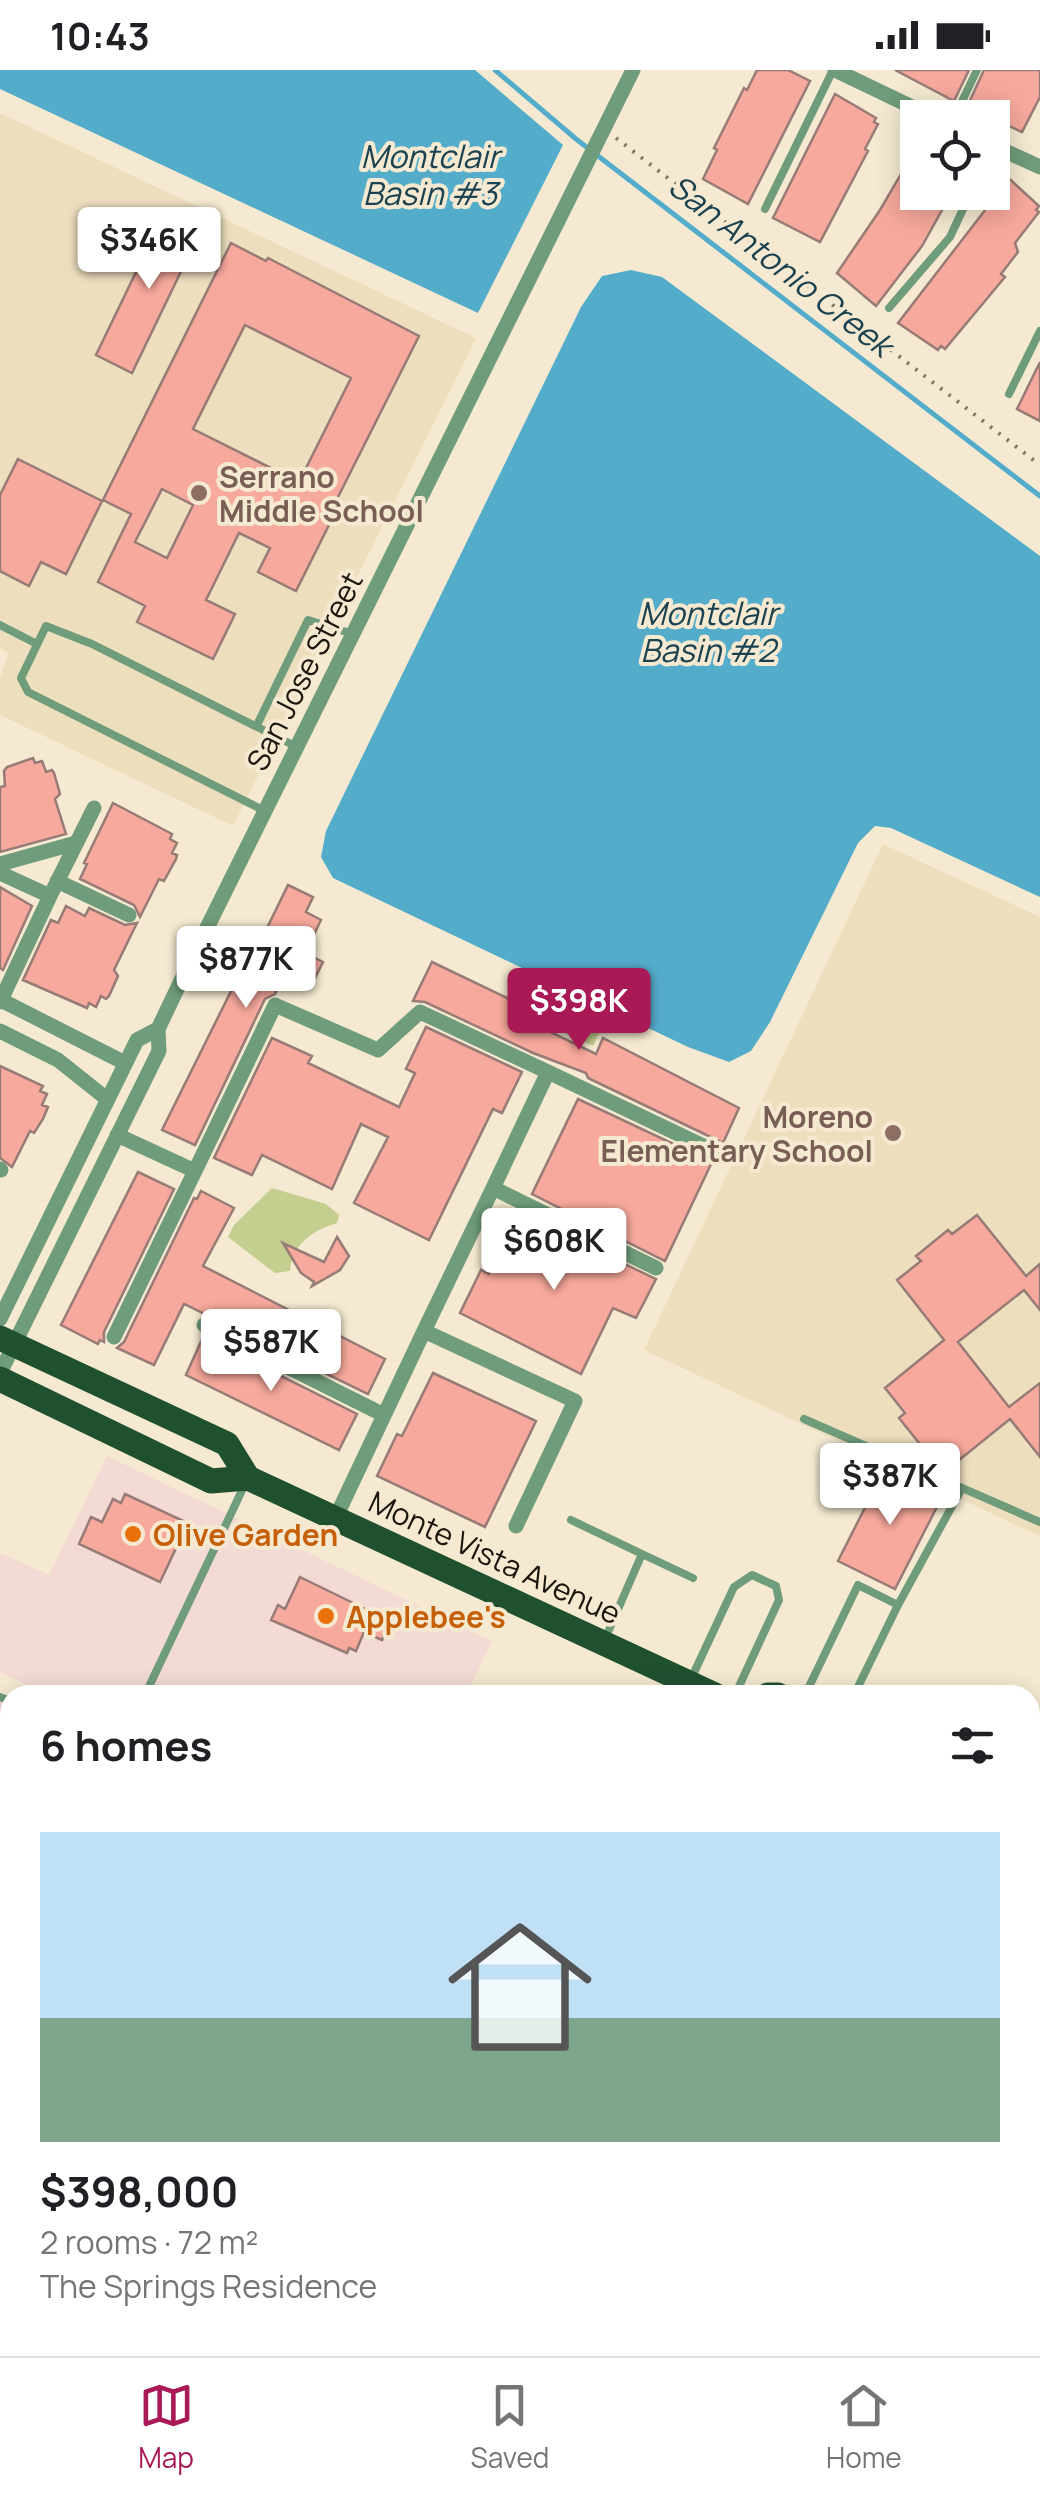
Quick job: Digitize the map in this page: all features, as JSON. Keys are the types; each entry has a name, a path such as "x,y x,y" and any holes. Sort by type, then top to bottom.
{"main road":[{"name":"Monte Vista Avenue","path":"7,1341 228,1444 248,1478"},
{"name":"Monte Vista Avenue","path":"0,1376 211,1481 248,1478 694,1685"}],"street":[{"name":"San Jose Street","path":"0,1376 7,1341 159,1051 158,1029 590,157 608,136 633,70"},
{"path":"834,70 900,101"},
{"path":"1010,153 1040,167"},
{"path":"94,808 0,1001 125,1063"},
{"path":"0,864 76,843"},
{"path":"0,874 54,888 129,916"},
{"path":"114,1337 276,1005 378,1050 420,1012 716,1152"},
{"name":"San Jose Street","path":"0,1319 137,1040 158,1029"},
{"path":"0,1030 58,1060 106,1099"},
{"path":"336,1519 548,1072"},
{"path":"117,1134 194,1171"},
{"path":"492,1188 656,1268"},
{"path":"204,1325 384,1415"},
{"path":"424,1331 575,1402 516,1526"}],"lane":[{"path":"765,210 834,70"},
{"path":"963,100 977,70"},
{"path":"888,308 950,237 963,210"},
{"path":"1009,394 1040,331"},
{"path":"257,725 308,620 353,634"},
{"path":"0,625 37,644"},
{"path":"265,810 28,692 21,678 37,644 46,626 92,644 297,746"},
{"path":"804,1419 1040,1522"},
{"path":"151,1685 248,1478"},
{"path":"859,1685 962,1488"},
{"path":"571,1520 693,1578"},
{"path":"603,1643 642,1554"},
{"path":"690,1683 734,1587 752,1575 776,1586 780,1600 740,1685"},
{"path":"810,1685 858,1585 898,1605"}],"path":[{"path":"608,136 1040,464"}],"shaded area":[{"name":"Serrano Middle School","path":"0,113 476,338 233,826 0,715 0,680 8,653 0,648"},
{"name":"Moreno Elementary School","path":"883,844 1040,917 1040,1536 644,1350"},
{"path":"107,1456 492,1641 471,1685 28,1685 0,1672 0,1553 49,1575"}],"green space":[{"path":"573,1007 604,1022 593,1046 561,1031"},
{"path":"272,1188 326,1204 339,1215 337,1223 312,1234 299,1246 290,1271 275,1273 228,1237 234,1225"}],"water":[{"name":"Montclair Basin #3","path":"0,70 475,70 563,145 478,313 0,89"},
{"name":"Montclair Basin #2","path":"631,270 662,277 1040,556 1040,897 891,828 875,826 858,843 770,1022 751,1051 729,1062 688,1047 333,878 321,857 326,831 581,307 602,276"}],"building":[{"path":"757,70 788,70 810,81 748,204 703,179 717,150 714,148"},
{"path":"895,70 969,70 952,100"},
{"path":"984,70 1040,70 1040,97 1022,132 1010,127 1010,100 970,100"},
{"path":"835,94 876,118 874,122 878,124 820,242 773,218"},
{"path":"900,176 900,210 942,210 922,246 876,306 837,273"},
{"path":"1010,179 1039,206 1039,212 1015,243 1018,252 1001,274 1005,277 945,349 941,346 938,350 898,323 985,210 1010,210"},
{"path":"166,210 202,228 132,373 96,355"},
{"path":"231,243 419,336 333,507 337,509 296,591 258,572 270,548 239,533 206,600 235,614 213,659 137,622 145,606 98,582 131,514 103,500","holes":["245,325 351,378 299,482 193,429","162,489 193,505 167,558 135,542"]},
{"path":"1040,362 1040,421 1017,409"},
{"path":"18,459 102,501 66,574 41,562 29,586 0,571 0,495"},
{"path":"33,758 35,763 42,761 46,772 54,773 60,794 55,799 66,834 0,852 0,787 5,786 4,771"},
{"path":"113,803 172,834 170,839 177,843 172,853 177,855 176,859 164,881 159,879 140,917 134,905 80,879"},
{"path":"288,885 313,897 306,912 321,920 305,953 323,962 315,978 289,966 275,994 265,999 195,1145 162,1130"},
{"path":"0,887 32,906 3,970 0,968"},
{"path":"66,906 85,916 89,908 125,925 137,923 114,970 118,976 109,996 101,996 96,1007 89,1003 87,1008 23,980 51,920 58,923"},
{"path":"432,962 549,1018 544,1029 596,1054 603,1038 739,1108 723,1143 588,1078 586,1073 533,1053 425,1002 413,1001"},
{"path":"426,1027 522,1072 502,1113 493,1109 429,1240 354,1203 388,1137 361,1124 332,1189 262,1155 252,1175 214,1158 272,1038 312,1056 308,1063 399,1107 415,1073 406,1069"},
{"path":"0,1066 43,1086 40,1091 47,1094 42,1105 48,1107 43,1119 34,1133 30,1131 12,1167 0,1158"},
{"path":"578,1099 712,1162 665,1261 532,1194"},
{"path":"138,1172 174,1189 104,1332 104,1342 100,1340 98,1344 61,1325"},
{"path":"201,1191 234,1208 203,1266 385,1359 368,1394 184,1304 154,1365 117,1348 124,1342 194,1198"},
{"path":"518,1213 656,1279 636,1318 613,1308 581,1374 460,1313 481,1270 489,1274"},
{"path":"977,1215 1026,1276 1040,1264 1040,1310 1024,1290 958,1342 1009,1407 1040,1383 1040,1457 1010,1419 948,1469 928,1444 923,1448 899,1418 905,1413 885,1388 944,1340 897,1280 921,1261 916,1256 948,1230 952,1234"},
{"path":"337,1237 349,1256 340,1270 312,1286 314,1282 301,1273 283,1243 324,1262"},
{"path":"203,1337 357,1414 339,1450 186,1375"},
{"path":"433,1373 536,1421 485,1527 377,1476"},
{"path":"886,1466 943,1495 895,1589 838,1561"},
{"name":"Olive Garden","path":"125,1494 188,1523 160,1582 79,1544 91,1517 102,1522 113,1499 121,1503"},
{"name":"Applebee's","path":"300,1577 390,1621 382,1640 364,1632 356,1651 349,1648 347,1653 271,1620 278,1605 285,1609"}],"waterway":[{"name":"San Antonio Creek","path":"495,70 576,139 1040,496"}],"place":[{"name":"Serrano Middle School","path":"199,493"},
{"name":"Moreno Elementary School","path":"893,1133"},
{"name":"Olive Garden","path":"133,1534"},
{"name":"Applebee's","path":"326,1616"}]}
